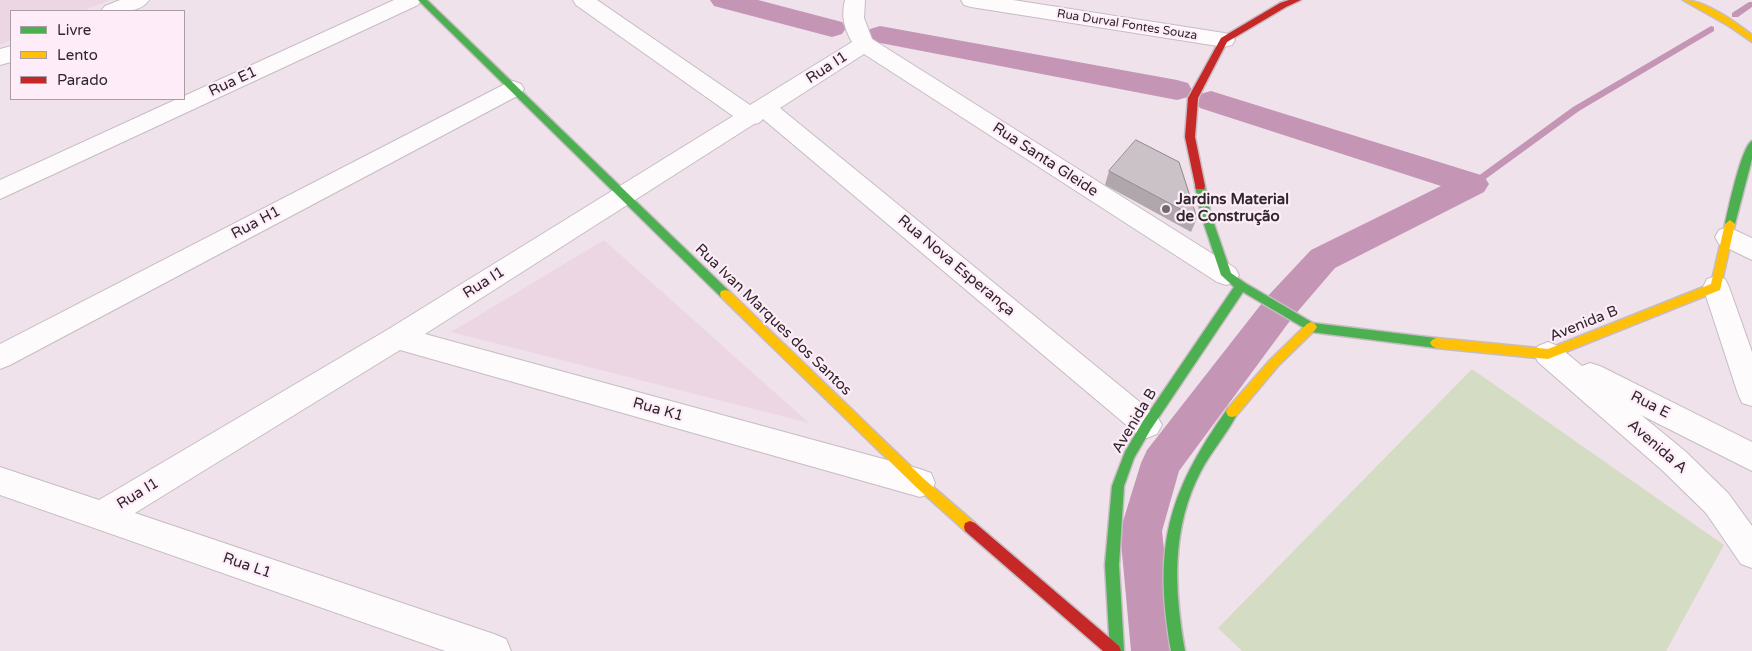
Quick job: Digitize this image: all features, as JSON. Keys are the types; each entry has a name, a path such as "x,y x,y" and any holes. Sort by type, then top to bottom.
{"street":[{"path":"115,10 140,0"},
{"name":"Rua E1","path":"0,190 412,0"},
{"name":"Rua Ivan Marques dos Santos","path":"422,0 920,483 1115,651"},
{"name":"Rua Nova Esperança","path":"583,0 758,112 1147,424"},
{"path":"855,0 852,11 855,31 864,44"},
{"name":"Rua Durval Fontes Souza","path":"971,0 1224,40"},
{"path":"1234,281 1206,215 1190,137 1193,98 1224,40 1283,5 1297,0"},
{"path":"1687,0 1732,24 1752,39"},
{"name":"Rua I1","path":"101,516 397,338 864,44"},
{"name":"Rua Santa Gleide","path":"864,44 1234,281"},
{"name":"Rua H1","path":"0,356 513,89"},
{"path":"1752,144 1742,174 1716,287 1752,394"},
{"path":"1728,237 1752,250"},
{"name":"Avenida B","path":"1115,651 1112,565 1118,486 1129,456 1147,424 1234,281 1311,327 1408,340 1548,354 1716,287"},
{"path":"1178,651 1169,583 1172,536 1184,491 1208,449 1238,406 1276,359 1311,327"},
{"name":"Rua K1","path":"397,338 920,483"},
{"name":"Rua E","path":"1548,354 1752,457"},
{"name":"Avenida A","path":"1548,354 1674,461 1717,503 1752,553"},
{"name":"Rua L1","path":"0,481 494,651"}],"shaded area":[{"path":"0,0 110,0 85,10 10,10 10,40 0,45"},
{"path":"604,240 809,423 451,332"}],"green space":[{"path":"1472,369 1724,545 1666,651 1242,651 1218,628"}],"building":[{"path":"1136,140 1179,162 1197,218 1109,171"}],"waterway":[{"path":"724,0 832,28"},
{"path":"1735,15 1752,4"},
{"path":"1473,184 1576,109 1711,29"},
{"path":"880,35 1177,90"},
{"path":"1153,651 1141,531 1161,463 1279,308 1323,259 1473,184 1211,101"}],"traffic: fast":[{"path":"422,0 725,294"},
{"path":"1730,224 1742,174 1752,144"},
{"path":"1200,186 1206,215 1226,275 1241,286 1311,327 1436,343"},
{"path":"1117,651 1112,565 1118,486 1129,456 1147,425 1241,286"},
{"path":"1178,651 1169,584 1170,554 1175,525 1183,497 1196,469 1232,412"}],"traffic: slow":[{"path":"1687,0 1732,24 1752,39"},
{"path":"1436,343 1548,354 1716,287 1730,224"},
{"path":"725,294 920,483 970,527"},
{"path":"1232,412 1274,363 1311,327"}],"traffic: jam":[{"path":"1200,186 1190,137 1193,98 1224,40 1283,5 1297,0"},
{"path":"970,527 1114,651"}],"place":[{"name":"Jardins Material de Construção","path":"1166,209"}]}
